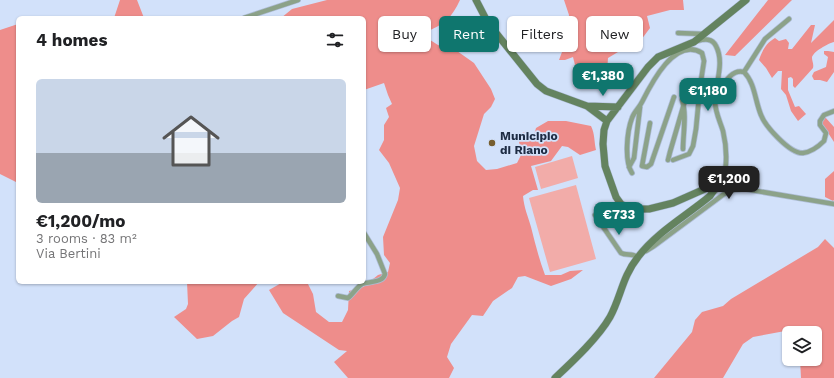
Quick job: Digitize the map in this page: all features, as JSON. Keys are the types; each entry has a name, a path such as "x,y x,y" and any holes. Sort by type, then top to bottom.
{"main road":[{"path":"476,0 488,23 537,84 546,91 587,106 607,121"},
{"path":"555,378 597,335 606,322 611,314 625,277 639,255 663,232 702,203 714,192 714,188 707,188 673,203 649,209 634,209 624,206 616,197 605,166 603,138 607,121 652,61 679,51 694,42 746,0"},
{"path":"587,106 618,107"}],"street":[{"path":"250,16 298,0"},
{"path":"744,72 765,39 789,19"},
{"path":"678,33 705,34"},
{"path":"694,42 708,40 712,41 716,47 719,64 715,97 724,136 726,157 722,180 718,189 714,192"},
{"path":"632,173 629,167 627,150 631,122 658,74 679,51 690,49 700,52 704,56 693,146 689,154 671,160 670,152 683,102 683,149"},
{"path":"715,97 733,74 739,71 744,72"},
{"path":"744,72 750,82 759,112 764,122 779,138 796,151 803,153 809,152 823,142 826,137 826,133 820,125 820,121 824,115 834,110"},
{"path":"650,123 642,166 650,166 674,97"},
{"path":"629,167 634,158 640,104"},
{"path":"595,215 621,253 639,255 654,246 724,194 732,190 745,189 834,204"},
{"path":"338,296 348,298 362,285 382,280 384,277 385,274 377,254 366,236"}],"shaded area":[{"path":"120,0 137,0 143,16 115,16"},
{"path":"327,0 460,0 450,16 439,16 439,26 431,30 431,16 378,16 378,52 431,52 431,41 439,45 439,52 458,52 474,63 491,89 495,99 491,107 484,114 474,146 477,161 486,170 497,169 517,163 522,153 519,142 523,132 534,135 536,128 548,121 566,121 591,126 596,150 580,155 568,147 562,146 551,161 531,166 538,190 533,190 523,196 525,208 545,275 561,275 570,271 583,270 571,279 551,286 525,276 518,277 512,288 493,301 483,316 472,315 451,344 447,357 454,368 449,378 348,378 334,362 347,351 339,350 283,313 269,290 280,284 308,284 313,294 316,312 329,322 342,322 348,310 349,291 363,287 378,275 388,272 390,263 384,255 383,237 398,200 400,188 389,163 379,150 384,140 384,125 389,117 386,108 392,104 384,83 366,89 366,16 283,16 292,9"},
{"path":"564,0 683,0 684,10 670,10 647,16 650,28 643,37 643,16 586,16 586,52 618,52 608,58 607,72 590,80 575,79 575,65 573,57 565,60 559,60 562,52 578,52 578,16 569,15"},
{"path":"768,0 792,0 735,56 725,55"},
{"path":"834,20 834,42 815,53 812,58 813,68 795,88 793,86 793,79 791,77 788,78 788,90 795,107 799,106 806,114 798,121 791,111 786,95 781,89 782,71 778,71 772,78 759,60 760,57 763,50 775,38 779,41 786,39 789,43 788,49 792,49 811,25 815,25 811,43"},
{"path":"16,25 16,182 0,174 0,30"},
{"path":"824,51 834,52 834,72 827,82 814,80 812,76 814,72 826,67 828,57 824,54"},
{"path":"825,117 834,127 834,142 821,122"},
{"path":"572,156 578,178 541,189 535,167"},
{"path":"834,171 833,201 825,197 825,179"},
{"path":"576,185 596,259 550,272 529,198"},
{"path":"825,239 834,248 834,378 801,378 800,366 822,366 822,326 782,326 782,332 753,337 743,344 723,378 654,378 692,332 695,320 702,312 723,306 731,299 818,247"},
{"path":"187,284 257,284 244,299 239,317 213,336 197,339 174,317 186,309 188,304"}],"place":[{"name":"Municipio di Riano","path":"492,143"}]}
